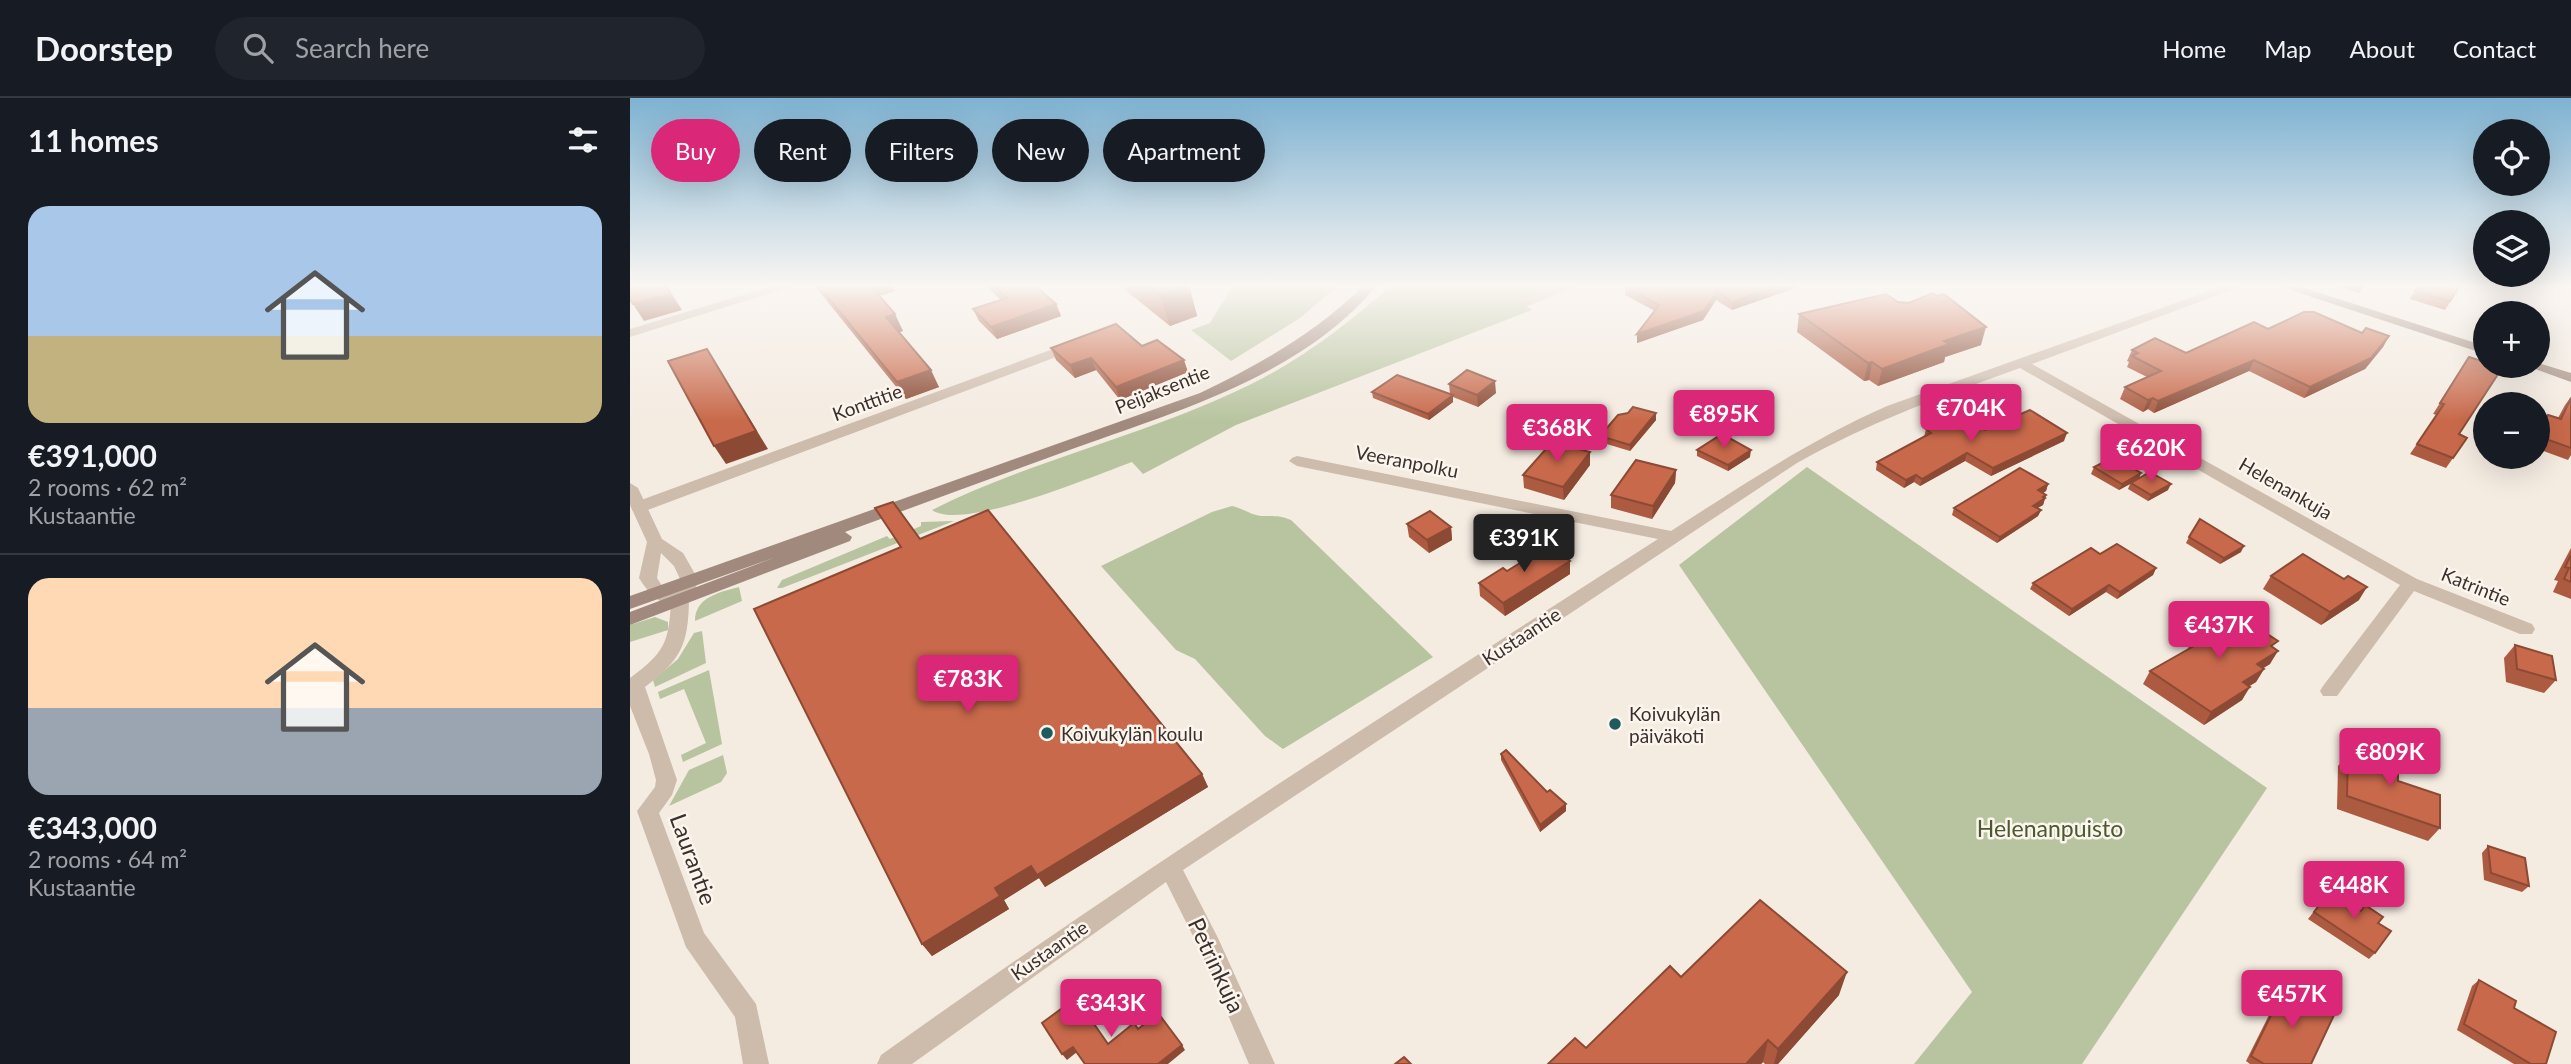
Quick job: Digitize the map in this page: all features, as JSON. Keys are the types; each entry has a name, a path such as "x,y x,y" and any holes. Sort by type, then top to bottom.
{"main road":[{"name":"Peijaksentie","path":"630,619 685,591 891,519 946,491 1172,409 1241,379 1321,330"},
{"path":"2422,330 2473,346"},
{"path":"2550,371 2571,378"},
{"path":"630,603 658,593"}],"street":[{"name":"Kustaantie","path":"890,1064 1170,867 1673,537 1841,432 1892,409 2116,330"},
{"name":"Konttitie","path":"639,508 1095,338"},
{"name":"Helenankuja","path":"2023,364 2411,583"},
{"name":"Veeranpolku","path":"1297,461 1673,537"},
{"path":"630,488 655,542 675,553 685,591 658,593 648,578 655,542"},
{"path":"2330,691 2411,583"},
{"name":"Katrintie","path":"2411,583 2526,629"},
{"name":"Laurantie","path":"685,591 678,641 666,658 635,684 635,699 666,772 666,787 648,811 694,939 747,1013 756,1064"},
{"name":"Petrinkuja","path":"1170,867 1210,946 1262,1064"}],"green space":[{"path":"1191,330 1281,330 1231,361"},
{"path":"1337,330 1480,330 1236,425 1143,474 1132,462 1061,489 999,508 971,514 948,515 932,510 972,491 1223,397 1263,378"},
{"name":"Helenanpuisto","path":"1807,467 2267,788 2082,1064 1914,1064 1972,992 1679,565"},
{"path":"1232,506 1257,515 1291,520 1433,657 1283,749 1265,736 1195,659 1176,650 1101,566 1212,512"},
{"path":"954,521 777,588 782,580 887,536 890,539 921,526 921,522"},
{"path":"739,587 742,601 695,621 699,606 704,601"},
{"path":"655,617 668,622 668,630 630,642 630,625"},
{"path":"702,631 706,663 655,687 653,680 678,659 694,633"},
{"path":"709,670 722,744 683,762 681,755 706,743 684,689 660,699 658,692"},
{"path":"723,755 727,773 721,782 669,806 689,770"}],"building":[{"path":"855,330 897,330 931,370 897,382"},
{"path":"1100,330 1123,330 1142,346 1157,340 1184,360 1116,387 1091,358 1070,365 1051,348"},
{"path":"1822,330 1977,330 1944,341 1949,344 1882,369 1872,362 1868,363"},
{"path":"2236,330 2355,330 2362,333 2364,330 2372,330 2389,336 2371,358 2310,387 2254,360 2158,401 2153,398 2148,400 2125,387 2161,371 2132,356 2138,353 2132,350 2155,338 2186,353"},
{"path":"707,349 756,431 714,446 668,361"},
{"path":"2469,357 2473,358 2473,378 2495,378 2486,392 2473,392 2473,413 2459,434 2467,438 2453,458 2417,444 2444,404 2440,403"},
{"path":"1467,370 1495,381 1477,395 1449,384"},
{"path":"1397,375 1453,395 1428,414 1372,392"},
{"path":"2571,398 2571,448 2550,440 2550,416 2561,419"},
{"path":"1633,407 1656,413 1630,445 1600,436 1618,415 1628,413"},
{"path":"2030,410 2067,433 1993,468 1967,453 1922,479 1916,475 1906,480 1877,462 1931,433 1926,429 1955,413 1985,430"},
{"path":"1722,434 1751,450 1728,465 1697,450"},
{"path":"1552,442 1590,452 1563,487 1523,475"},
{"path":"2114,457 2141,473 2122,484 2094,467"},
{"path":"1636,460 1676,470 1653,506 1611,495"},
{"path":"2020,468 2048,484 2038,490 2046,495 2033,506 2041,510 2000,537 1954,508"},
{"path":"2150,472 2171,484 2151,495 2131,483"},
{"path":"893,502 920,539 988,510 1202,774 1037,875 1031,866 995,888 1000,896 922,944 754,609 901,547 875,508"},
{"path":"1430,511 1451,527 1427,540 1407,524"},
{"path":"2200,519 2244,546 2224,558 2189,537"},
{"path":"2117,544 2156,568 2120,592 2109,585 2072,609 2033,583 2091,548 2100,554"},
{"path":"1548,546 1570,561 1503,603 1479,583 1503,568 1507,571"},
{"path":"2303,554 2344,579 2348,576 2367,587 2330,612 2271,576"},
{"path":"2571,555 2571,582 2564,579 2569,568 2565,567"},
{"path":"2228,608 2278,641 2271,646 2278,651 2257,664 2264,669 2243,682 2250,687 2211,712 2150,671 2201,642 2194,637 2215,625 2207,620"},
{"path":"2515,645 2552,656 2556,680 2517,669"},
{"path":"2364,746 2398,757 2398,781 2440,795 2440,828 2347,796 2348,753 2364,758"},
{"path":"1506,750 1547,792 1550,790 1566,804 1540,825 1501,754"},
{"path":"2488,846 2525,858 2529,886 2491,873"},
{"path":"2330,891 2361,911 2365,905 2383,917 2378,923 2391,931 2375,953 2314,912"},
{"path":"1760,900 1847,972 1778,1049 1768,1040 1746,1064 1548,1064 1575,1038 1586,1048 1670,966 1681,977"},
{"path":"2479,980 2516,1001 2514,1008 2556,1032 2546,1064 2531,1064 2464,1024"},
{"path":"2281,981 2334,1015 2311,1064 2264,1064 2251,1056 2277,1003 2271,1000"},
{"path":"1076,998 1108,1044 1134,1023 1138,1029 1158,1013 1182,1045 1158,1064 1085,1064 1073,1047 1062,1054 1042,1023"},
{"path":"1404,1057 1411,1064 1395,1064"}],"place":[{"name":"Koivukylän päiväkoti","path":"1615,724"},
{"name":"Koivukylän koulu","path":"1047,733"}]}
